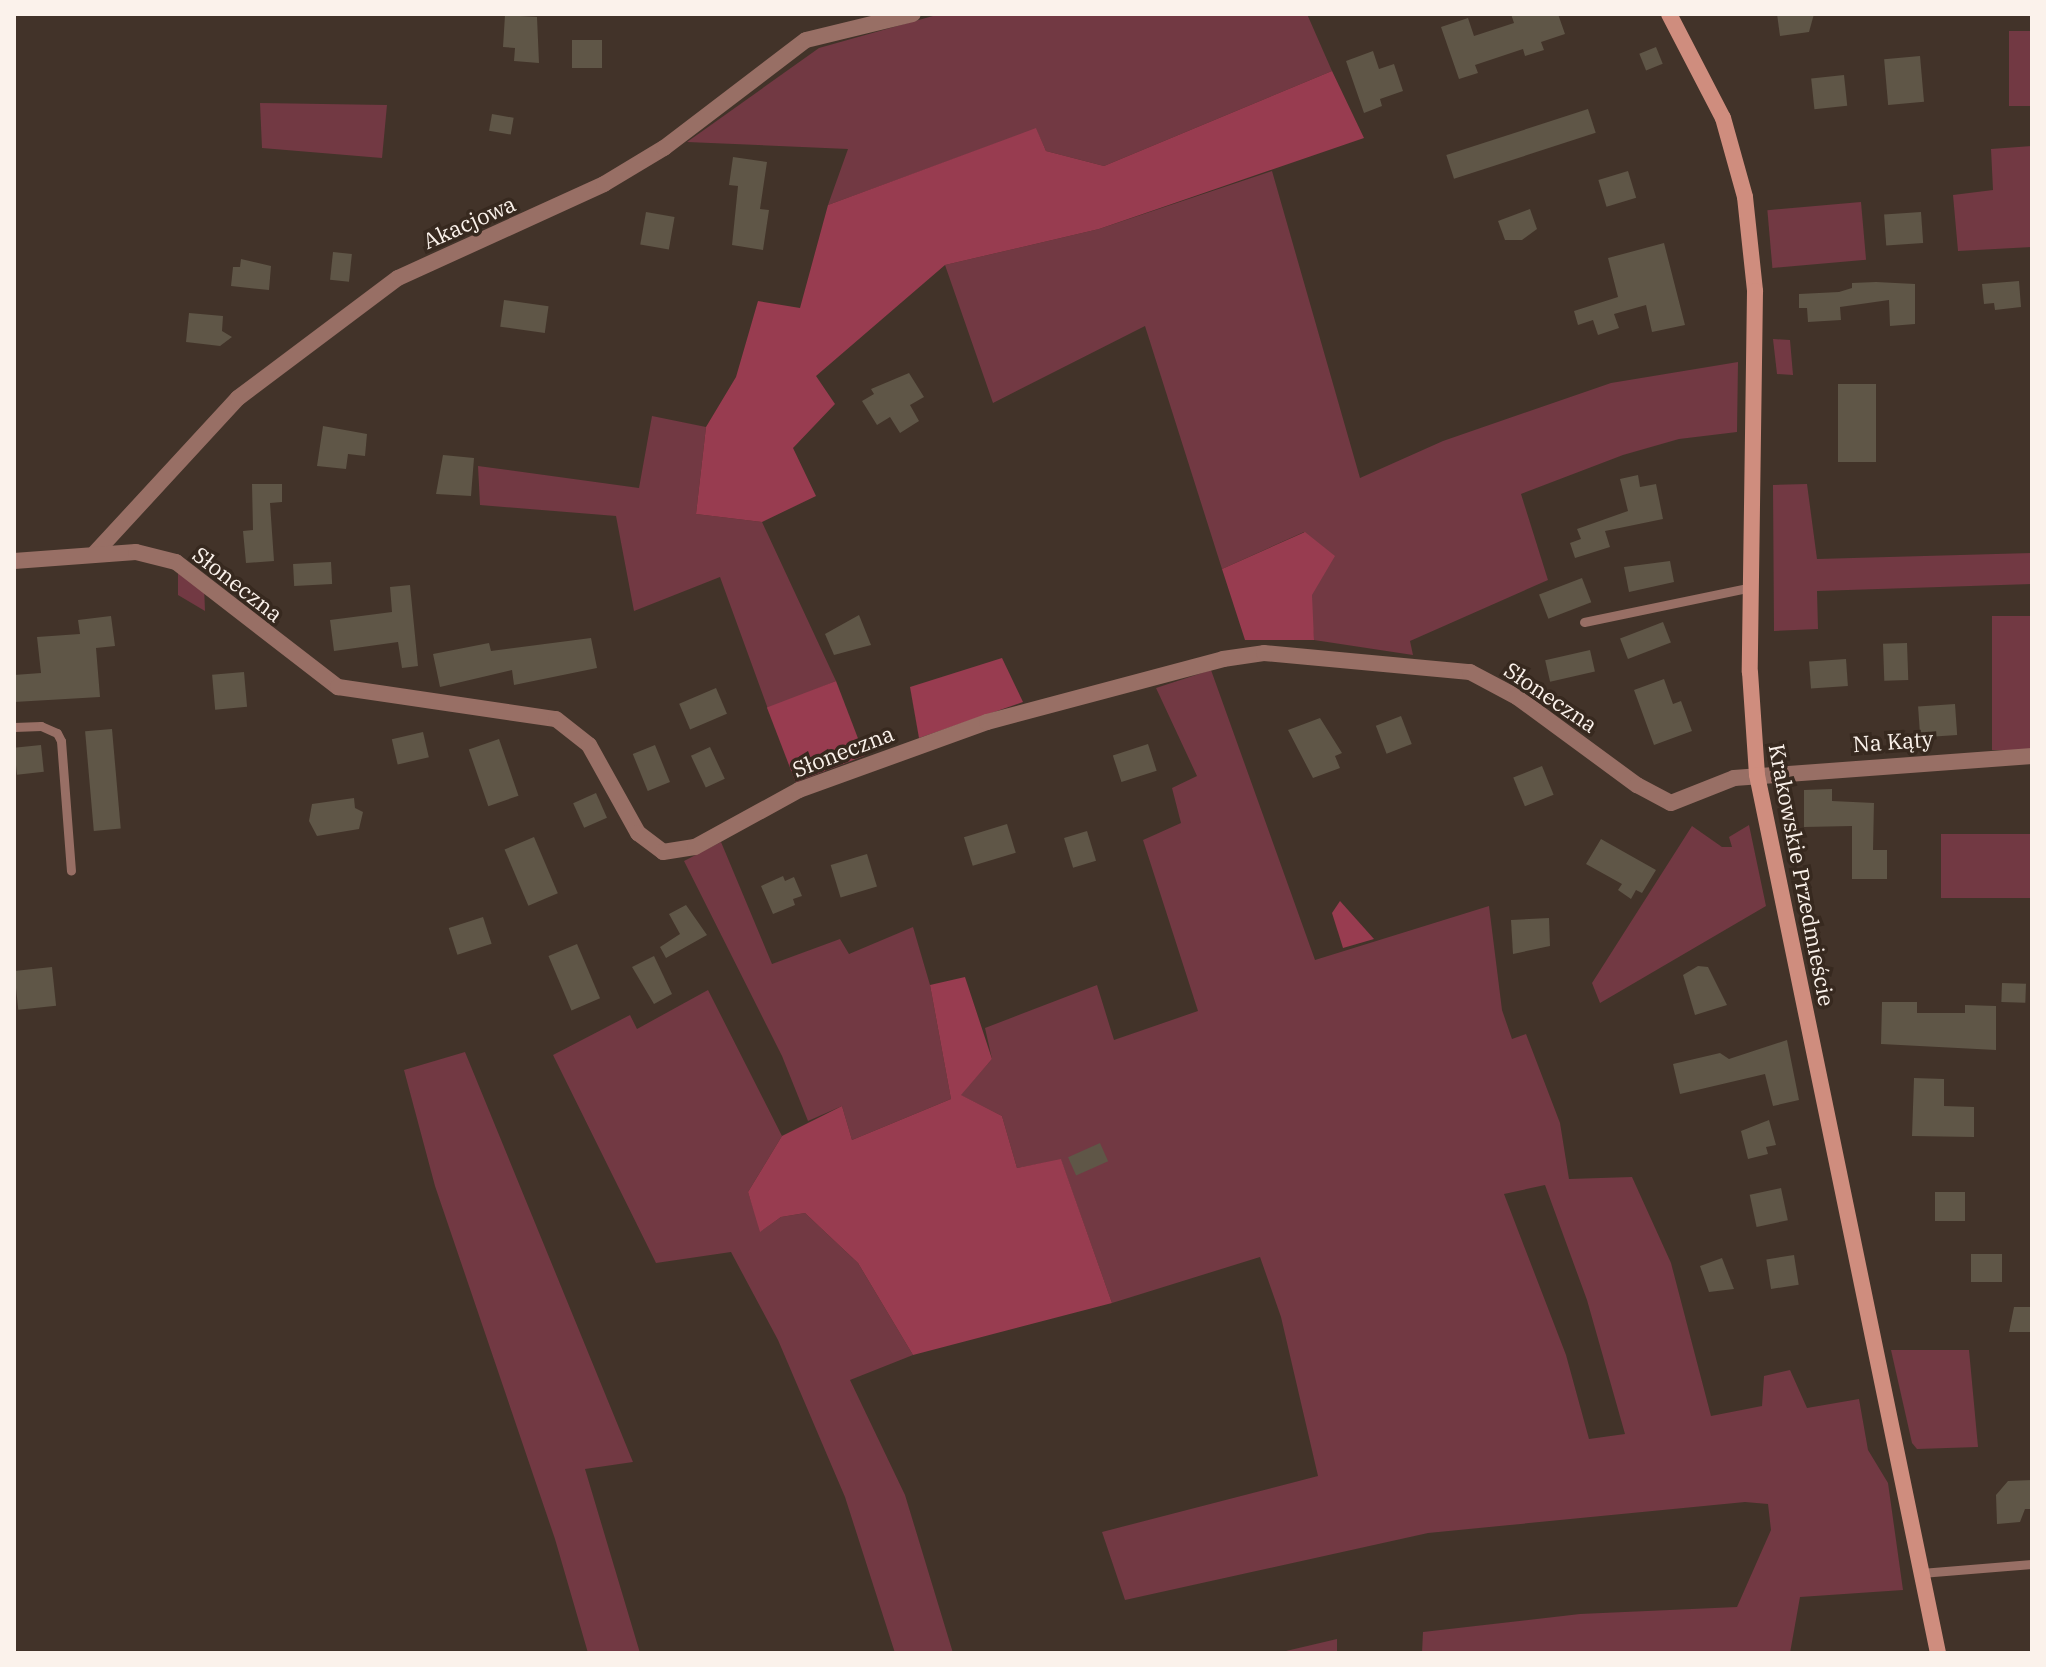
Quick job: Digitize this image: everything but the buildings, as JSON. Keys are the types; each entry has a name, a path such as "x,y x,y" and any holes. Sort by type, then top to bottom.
{"main road":[{"name":"Krakowskie Przedmieście","path":"1669,14 1723,118 1748,212 1756,332 1751,587 1757,775 1938,1653"}],"street":[{"name":"Akacjowa","path":"95,553 238,398 398,278 604,184 664,148 806,40 913,14"},
{"name":"Słoneczna","path":"14,561 136,552 176,562 338,687 556,719 589,745 638,833 663,852 695,847 799,790 987,722 1256,654 1470,672 1517,697 1637,785 1671,803 1734,778 1757,775"},
{"name":"Na Kąty","path":"1757,775 2032,756"}],"lane":[{"path":"1584,622 1751,587"},
{"path":"14,727 41,726 57,733 61,741 71,871"},
{"path":"1921,1573 2032,1564"}],"shaded area":[{"path":"940,14 1307,14 1332,71 1104,166 1046,151 1036,129 828,205 848,149 687,142 819,48"},
{"path":"2009,31 2032,31 2032,106 2009,106"},
{"path":"1332,71 1364,138 1099,229 945,265 816,376 835,404 793,448 816,496 762,522 696,514 706,427 736,377 758,301 800,308 828,205 1036,128 1046,151 1104,166"},
{"path":"260,103 387,105 382,158 262,148"},
{"path":"2032,146 2032,247 1958,251 1953,195 1993,190 1991,149"},
{"path":"1272,171 1360,478 1443,441 1611,383 1738,362 1737,432 1679,439 1623,455 1521,494 1548,580 1410,641 1413,655 1314,640 1304,532 1222,569 1145,326 993,403 945,265 1099,229"},
{"path":"1861,202 1866,260 1772,268 1767,210"},
{"path":"1773,339 1790,340 1793,375 1777,374"},
{"path":"652,416 706,427 696,514 762,522 836,681 768,709 720,577 634,611 616,516 480,505 478,466 639,488"},
{"path":"1807,484 1817,559 2032,553 2032,584 1817,591 1818,629 1774,631 1773,485"},
{"path":"1305,532 1335,556 1312,595 1314,640 1245,640 1222,569"},
{"path":"178,570 204,586 205,611 178,595"},
{"path":"1992,616 2032,616 2032,750 1992,750"},
{"path":"1002,658 1023,702 919,738 910,687"},
{"path":"1211,670 1315,960 1489,906 1502,1010 1512,1039 1526,1034 1560,1123 1569,1179 1632,1177 1671,1263 1711,1416 1762,1406 1764,1376 1790,1370 1807,1408 1859,1399 1868,1450 1888,1483 1903,1590 1800,1597 1790,1653 1422,1653 1423,1632 1580,1614 1737,1607 1771,1530 1768,1504 1745,1502 1428,1533 1125,1600 1102,1532 1318,1476 1281,1317 1260,1257 1112,1303 1061,1160 1017,1168 1002,1116 960,1095 992,1059 985,1028 1097,985 1114,1040 1198,1011 1143,840 1181,823 1172,788 1197,776 1156,688","holes":["1545,1185 1587,1300 1625,1434 1589,1439 1566,1355 1504,1194"]},
{"path":"836,681 865,756 796,782 767,708"},
{"path":"1749,825 1766,906 1600,1003 1592,983 1692,826 1722,847 1732,847 1729,837"},
{"path":"1941,834 2032,834 2032,898 1941,898"},
{"path":"721,842 772,964 840,939 849,954 913,927 930,985 951,1099 852,1140 842,1106 808,1121 782,1056 684,861"},
{"path":"1340,901 1374,939 1343,948 1332,913"},
{"path":"965,977 992,1059 961,1095 1002,1116 1017,1168 1061,1159 1112,1303 913,1355 858,1263 805,1213 781,1217 760,1232 748,1192 782,1136 842,1106 852,1140 951,1099 930,985"},
{"path":"708,990 782,1136 748,1192 761,1231 781,1217 805,1213 858,1263 913,1355 850,1380 905,1495 953,1653 895,1653 845,1497 778,1340 731,1252 656,1263 553,1055 630,1015 637,1029"},
{"path":"465,1052 633,1462 585,1469 640,1653 588,1653 555,1539 435,1186 404,1070"},
{"path":"1891,1350 1969,1350 1978,1447 1917,1449 1912,1443"},
{"path":"1337,1639 1337,1653 1286,1653 1286,1651"}]}
